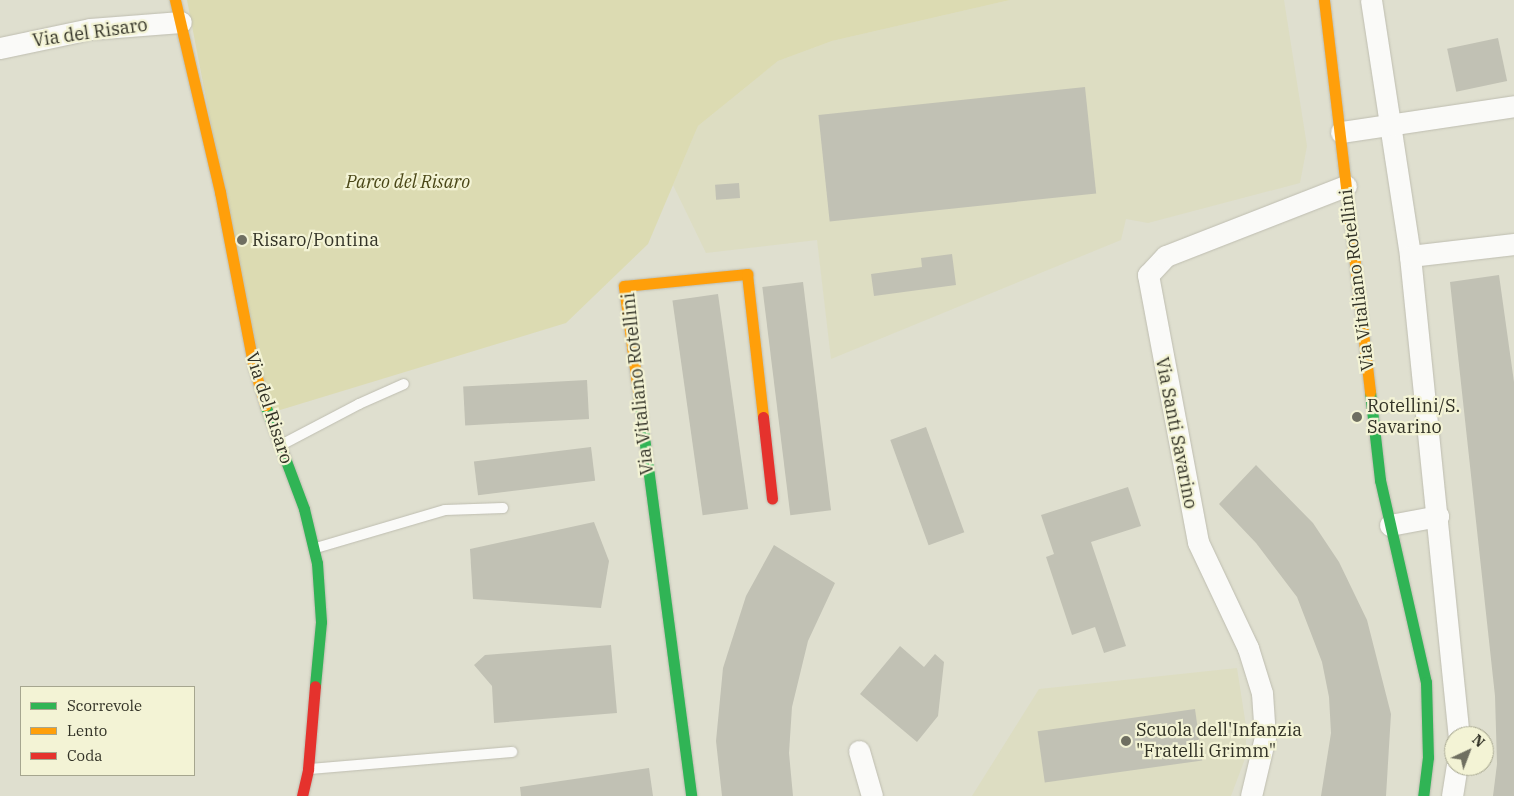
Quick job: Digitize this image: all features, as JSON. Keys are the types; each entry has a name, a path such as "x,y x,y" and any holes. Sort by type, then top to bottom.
{"street":[{"name":"Via del Risaro","path":"175,0 220,192 254,368 301,502 315,549 321,592 321,622 308,769 302,796"},
{"name":"Via Vitaliano Rotellini","path":"1324,0 1341,132 1380,480 1426,682 1428,757 1423,796"},
{"path":"1371,0 1393,126 1410,256 1458,726"},
{"name":"Via del Risaro","path":"0,48 90,29 181,22"},
{"path":"1341,132 1393,126 1514,106"},
{"name":"Via Santi Savarino","path":"1250,796 1265,737 1262,692 1248,648 1198,542 1148,275 1166,256 1346,186"},
{"path":"1410,256 1514,244"},
{"name":"Via Vitaliano Rotellini","path":"691,796 624,286 747,274 772,499"},
{"path":"1390,525 1438,516"},
{"path":"859,751 872,796"},
{"path":"1452,796 1455,776"}],"lane":[{"path":"280,446 359,404 404,384"},
{"path":"315,549 445,510 503,508"},
{"path":"308,769 512,752"}],"shaded area":[{"path":"1010,0 1284,0 1307,146 1300,183 1148,223 1126,219 1121,240 831,359 817,240 706,253 673,185 698,126 778,61 832,41"},
{"name":"Scuola dell'Infanzia \"Fratelli Grimm\"","path":"1237,668 1246,726 1246,756 1231,796 972,796 1039,689"}],"green space":[{"name":"Parco del Risaro","path":"187,0 1010,0 832,41 778,61 698,126 648,244 566,323 267,414"}],"building":[{"path":"1498,38 1507,81 1456,92 1447,49"},
{"path":"1085,87 1096,193 830,221 818,115"},
{"path":"739,183 740,198 716,200 715,185"},
{"path":"952,254 956,285 874,296 871,274 922,267 921,258"},
{"path":"1499,275 1514,382 1514,796 1493,796 1497,764 1495,696 1450,282"},
{"path":"803,282 831,510 790,515 762,287"},
{"path":"718,294 748,509 703,515 672,300"},
{"path":"587,380 589,419 465,425 463,386"},
{"path":"926,427 964,532 929,545 890,440"},
{"path":"591,447 595,481 478,495 474,461"},
{"path":"1256,465 1313,523 1339,562 1367,620 1391,714 1386,796 1321,796 1331,733 1329,697 1322,662 1297,597 1256,543 1219,504"},
{"path":"1128,487 1141,526 1091,542 1126,646 1104,653 1095,627 1072,635 1046,557 1054,554 1041,515"},
{"path":"594,522 609,561 601,608 473,599 470,549"},
{"path":"774,545 835,583 808,641 792,707 789,753 793,796 722,796 716,741 723,668 746,596"},
{"path":"611,645 617,713 494,723 492,686 474,665 485,655"},
{"path":"900,646 924,667 935,654 944,662 938,716 917,742 860,694"},
{"path":"1195,709 1202,760 1045,783 1038,731"},
{"path":"649,768 653,796 521,796 520,787"}],"traffic: fast":[{"path":"1370,392 1380,480 1426,682 1428,757 1423,796"},
{"path":"639,399 691,796"},
{"path":"265,405 304,509 317,563 321,622 315,686"}],"traffic: slow":[{"path":"175,0 220,192 254,368 265,405"},
{"path":"1324,0 1370,392"},
{"path":"639,399 624,286 747,274 763,417"}],"traffic: jam":[{"path":"763,417 772,499"},
{"path":"302,796 308,769 315,686"}],"place":[{"name":"Risaro/Pontina","path":"242,240"},
{"name":"Rotellini/S. Savarino","path":"1357,417"},
{"name":"Scuola dell'Infanzia \"Fratelli Grimm\"","path":"1126,741"}]}
